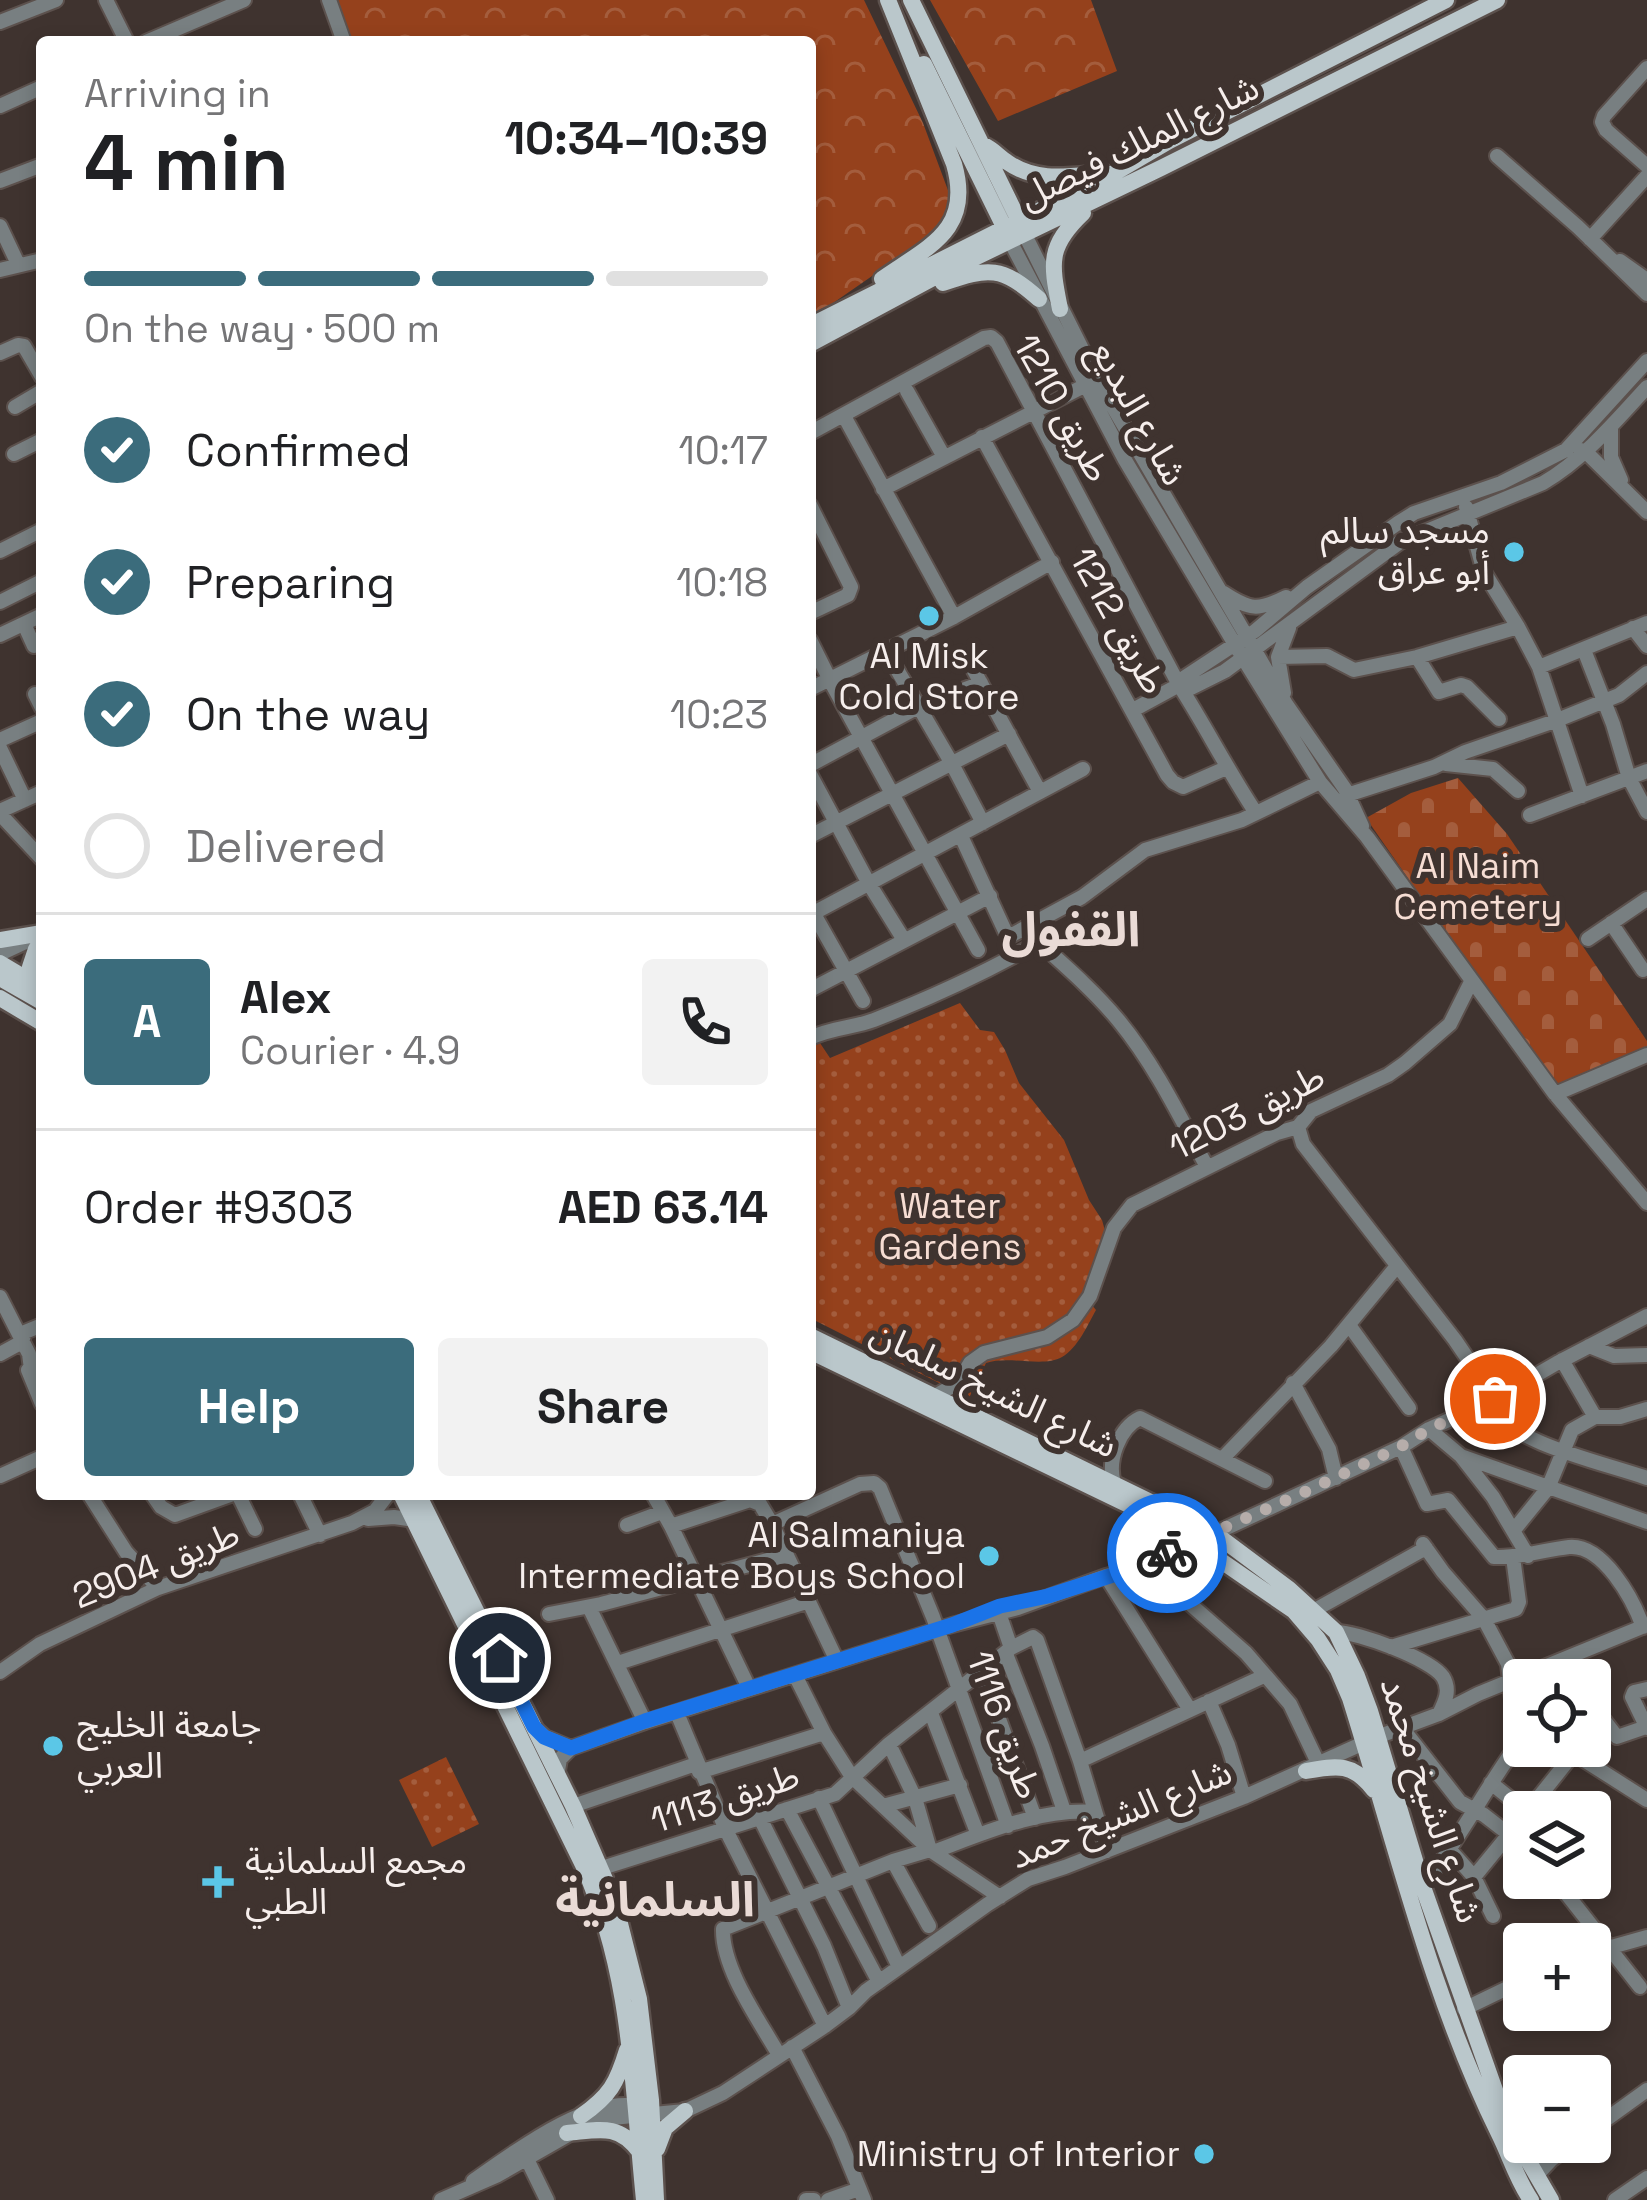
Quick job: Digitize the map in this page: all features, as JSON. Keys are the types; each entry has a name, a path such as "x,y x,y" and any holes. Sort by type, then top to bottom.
{"main road":[{"name":"شارع البديع","path":"889,0 1015,231"},
{"path":"823,325 934,243 953,223 959,204 954,164 889,0"},
{"name":"شارع البديع","path":"911,0 982,144 1015,231"},
{"name":"شارع الملك فيصل","path":"823,325 1015,231 1197,126 1446,0"},
{"name":"شارع الملك فيصل","path":"1015,231 1100,198 1497,0"},
{"path":"982,144 1037,176 1117,172"},
{"path":"1060,309 1052,262 1056,244 1100,198"},
{"path":"823,325 976,273 1009,275 1039,299"},
{"path":"0,940 36,940"},
{"path":"1,966 36,982"},
{"path":"1,966 36,997"},
{"path":"2,1002 36,1020"},
{"name":"شارع الشيخ سلمان","path":"816,1339 1114,1483 1209,1541"},
{"name":"شارع الشيخ سلمان","path":"816,1354 1209,1541"},
{"path":"404,1500 593,1887 617,1962 656,2200"},
{"path":"421,1500 614,1900 633,1967 644,2200"},
{"path":"1160,1558 1170,1542 1166,1523"},
{"name":"شارع الشيخ محمد","path":"1209,1541 1289,1589 1336,1632 1357,1676 1379,1797 1439,1985 1474,2082 1531,2200"},
{"name":"شارع الشيخ محمد","path":"1209,1541 1294,1611 1338,1670 1371,1740 1464,2009 1515,2138 1551,2200"},
{"path":"1313,1768 1353,1770 1379,1797"},
{"path":"580,2116 615,2084 629,2043"},
{"path":"653,2174 665,2128 685,2111"},
{"path":"567,2133 620,2132 639,2151"}],"street":[{"path":"0,22 56,0"},
{"path":"106,0 124,36"},
{"path":"160,36 244,0"},
{"path":"329,0 342,36"},
{"path":"1647,68 1602,122 1647,166"},
{"path":"0,106 36,90"},
{"path":"1497,156 1647,294"},
{"path":"0,182 36,167"},
{"path":"1590,238 1647,176"},
{"path":"0,226 18,264"},
{"name":"شارع البديع","path":"1015,231 1039,299 1084,386 1245,647 1321,782 1367,837 1555,1094 1647,1202"},
{"name":"شارع البديع","path":"1015,231 1219,589 1245,647 1348,795 1367,837"},
{"path":"1604,254 1647,280"},
{"path":"0,270 36,261"},
{"name":"طريق 1210","path":"816,430 984,338 997,342 1179,686 1256,813"},
{"path":"0,353 24,346 36,366"},
{"path":"1566,451 1647,361"},
{"path":"883,489 1084,386"},
{"path":"1133,710 1179,686 1185,677 1292,622 1400,542 1543,483 1586,452 1647,387"},
{"path":"908,392 944,457"},
{"path":"15,406 36,394"},
{"path":"844,416 954,617"},
{"path":"1611,426 1614,469 1634,500"},
{"name":"طريق 1212","path":"982,437 1168,775 1178,785 1189,786 1226,768"},
{"path":"14,454 36,443"},
{"path":"1245,647 1306,587 1414,513 1501,482 1566,451 1586,452 1647,512"},
{"path":"1463,496 1484,572 1539,667 1582,796"},
{"path":"816,516 851,586 848,596 816,610"},
{"path":"816,541 826,535"},
{"path":"0,550 36,537"},
{"path":"816,686 1052,562"},
{"path":"34,646 1,601 36,584"},
{"path":"1219,589 1245,605 1261,608 1306,587"},
{"path":"0,635 36,618"},
{"path":"1286,704 1278,656 1292,622"},
{"path":"1278,656 1327,656 1354,670 1417,657 1518,626"},
{"path":"1539,667 1640,626 1647,646"},
{"path":"885,650 983,823"},
{"path":"1585,650 1629,778 1647,812"},
{"path":"816,652 978,950"},
{"path":"965,655 1040,792"},
{"path":"1417,657 1439,692 1467,686 1499,719"},
{"path":"1348,795 1619,695 1647,673"},
{"path":"816,762 918,707 981,683"},
{"path":"25,800 0,744 36,724"},
{"path":"816,833 1009,734"},
{"path":"1441,764 1485,766 1518,791"},
{"path":"816,909 1083,769"},
{"path":"1530,815 1647,771"},
{"path":"961,836 1007,933 1012,934 1099,887 1145,850 1228,825 1321,782"},
{"path":"816,786 904,940"},
{"path":"36,795 0,813 36,851"},
{"path":"816,986 990,896"},
{"path":"1588,939 1647,899"},
{"path":"816,920 863,1001"},
{"path":"1611,923 1643,970"},
{"path":"1024,929 1091,990 1130,1034 1207,1166"},
{"path":"816,1033 874,1020 1039,942"},
{"path":"1,966 36,943"},
{"name":"طريق 1203","path":"933,1396 958,1383 970,1363 984,1354 1047,1337 1065,1327 1090,1296 1114,1228 1138,1202 1276,1133 1298,1127 1311,1111 1388,1075 1450,1024 1471,982"},
{"path":"1555,1094 1647,1055"},
{"path":"1298,1127 1303,1144 1455,1340 1494,1416 1533,1439 1647,1478"},
{"path":"1223,1458 1349,1325 1397,1266"},
{"path":"0,1297 22,1342"},
{"path":"557,1776 560,1760 571,1748 645,1721 999,1613 1209,1541 1488,1402 1647,1316"},
{"path":"1349,1325 1409,1408"},
{"path":"36,1327 25,1332 22,1342 36,1387"},
{"path":"0,1354 22,1342"},
{"path":"1589,1346 1614,1356 1647,1355"},
{"path":"1562,1360 1595,1418"},
{"path":"958,1383 963,1411"},
{"path":"1293,1383 1330,1449 1336,1478"},
{"path":"1514,1530 1548,1488 1572,1430 1595,1418 1647,1409"},
{"path":"1114,1483 1111,1458 1135,1419 1265,1481"},
{"path":"1391,1647 1484,1619 1518,1607 1520,1602 1521,1556 1514,1530 1461,1456 1429,1429"},
{"path":"1400,1447 1427,1504 1448,1500 1491,1555 1521,1556 1575,1546 1585,1550 1619,1580 1645,1626"},
{"path":"1461,1456 1647,1522"},
{"path":"0,1476 36,1460"},
{"path":"1493,1497 1507,1470"},
{"name":"طريق 1116","path":"772,1524 860,1484 874,1483 882,1491 945,1627 958,1690 1008,1826"},
{"path":"94,1500 126,1552 158,1588"},
{"path":"157,1500 168,1514 175,1515 219,1500"},
{"path":"239,1500 255,1529"},
{"path":"303,1500 320,1535"},
{"name":"طريق 2904","path":"0,1683 52,1641 143,1595 352,1523 375,1511 383,1500"},
{"path":"655,1500 749,1688"},
{"path":"671,1526 750,1500 760,1504 837,1661"},
{"path":"626,1525 662,1512"},
{"name":"طريق 2904","path":"352,1523 380,1517 415,1520"},
{"path":"1313,1611 1425,1546 1484,1619 1505,1659"},
{"path":"126,1552 143,1595"},
{"path":"549,1614 787,1555"},
{"path":"1160,1558 1165,1582 1246,1653 1290,1704 1313,1768"},
{"path":"1106,1576 1190,1710"},
{"path":"945,1627 1000,1606 1048,1596"},
{"path":"618,1663 809,1601"},
{"path":"589,1606 645,1721"},
{"path":"999,1613 1064,1811"},
{"name":"شارع الشيخ حمد","path":"1565,1659 1645,1626"},
{"path":"1336,1632 1359,1634 1435,1668 1447,1695 1438,1714"},
{"name":"طريق 1113","path":"602,1868 841,1790 889,1744 1027,1638 1036,1640 1080,1761"},
{"name":"طريق 2904","path":"0,1672 52,1641"},
{"path":"982,1672 1035,1818"},
{"path":"795,1675 852,1777 994,1900"},
{"path":"1107,1851 1080,1761 1264,1676"},
{"name":"شارع الشيخ حمد","path":"641,2112 685,2111 723,2093 825,2026 898,1967 1028,1879 1313,1768 1503,1685"},
{"path":"1611,1728 1618,1737 1647,1727 1632,1697 1647,1689"},
{"path":"1478,1694 1495,1695 1503,1701"},
{"path":"1209,1701 1244,1796"},
{"path":"677,1713 726,1830 825,2026"},
{"path":"931,1713 979,1835"},
{"path":"534,1727 544,1737 571,1748"},
{"path":"1403,1729 1460,1802 1503,1829"},
{"path":"573,1807 824,1733"},
{"path":"889,1744 915,1798 932,1851"},
{"path":"1423,1887 1503,1766"},
{"path":"1595,1767 1647,1800"},
{"path":"1491,1784 1503,1794"},
{"path":"883,1806 960,1785"},
{"path":"819,1798 898,1967"},
{"path":"787,1809 879,1982"},
{"path":"815,2200 862,2194 838,2136 746,1996 725,1951 722,1934 726,1926 893,1861 1035,1818 1064,1811 1095,1812"},
{"path":"760,1818 824,1946 849,2008"},
{"path":"1474,1877 1503,1843"},
{"path":"1450,1850 1474,1877 1493,1916"},
{"path":"893,1861 929,1926"},
{"path":"1570,1899 1588,1923"},
{"path":"1611,1946 1647,1937"},
{"path":"1611,1953 1640,1987"},
{"path":"1464,2009 1503,1990"},
{"path":"1611,2117 1647,2090"},
{"path":"441,2200 483,2183 580,2116 612,2106 641,2112"},
{"path":"520,2155 597,2121 641,2112"},
{"path":"520,2155 547,2200"},
{"path":"1537,2175 1546,2163"},
{"path":"1615,2200 1647,2179"}],"green space":[{"path":"338,0 864,0 923,123 952,201 940,229 816,315 816,36 349,36"},
{"path":"930,0 1091,0 1117,71 998,121"},
{"name":"Al Naim Cemetery","path":"1458,778 1507,834 1647,1047 1555,1090 1366,818 1411,793"},
{"name":"Water Gardens","path":"960,1003 980,1030 994,1032 1019,1083 1064,1140 1102,1220 1112,1256 1087,1299 1096,1310 1073,1348 1062,1357 986,1363 969,1398 816,1321 816,1045 820,1043 830,1058"},
{"path":"446,1757 479,1824 432,1847 399,1780"}],"way so far":[{"path":"1167,1553 1495,1399"}],"place":[{"name":"مسجد سالم أبو عراق","path":"1514,552"},
{"name":"Al Misk Cold Store","path":"929,616"},
{"name":"Al Salmaniya Intermediate Boys School","path":"989,1556"},
{"name":"جامعة الخليج العربي","path":"53,1746"},
{"name":"مجمع السلمانية الطبي","path":"218,1882"},
{"name":"Ministry of Interior","path":"1204,2154"}],"district":[{"name":"القفول","path":"1071,929"},
{"name":"السلمانية","path":"655,1899"}],"route":[{"path":"500,1658 534,1727 544,1737 571,1748 1000,1606 1048,1596 1156,1561 1167,1553"}]}
